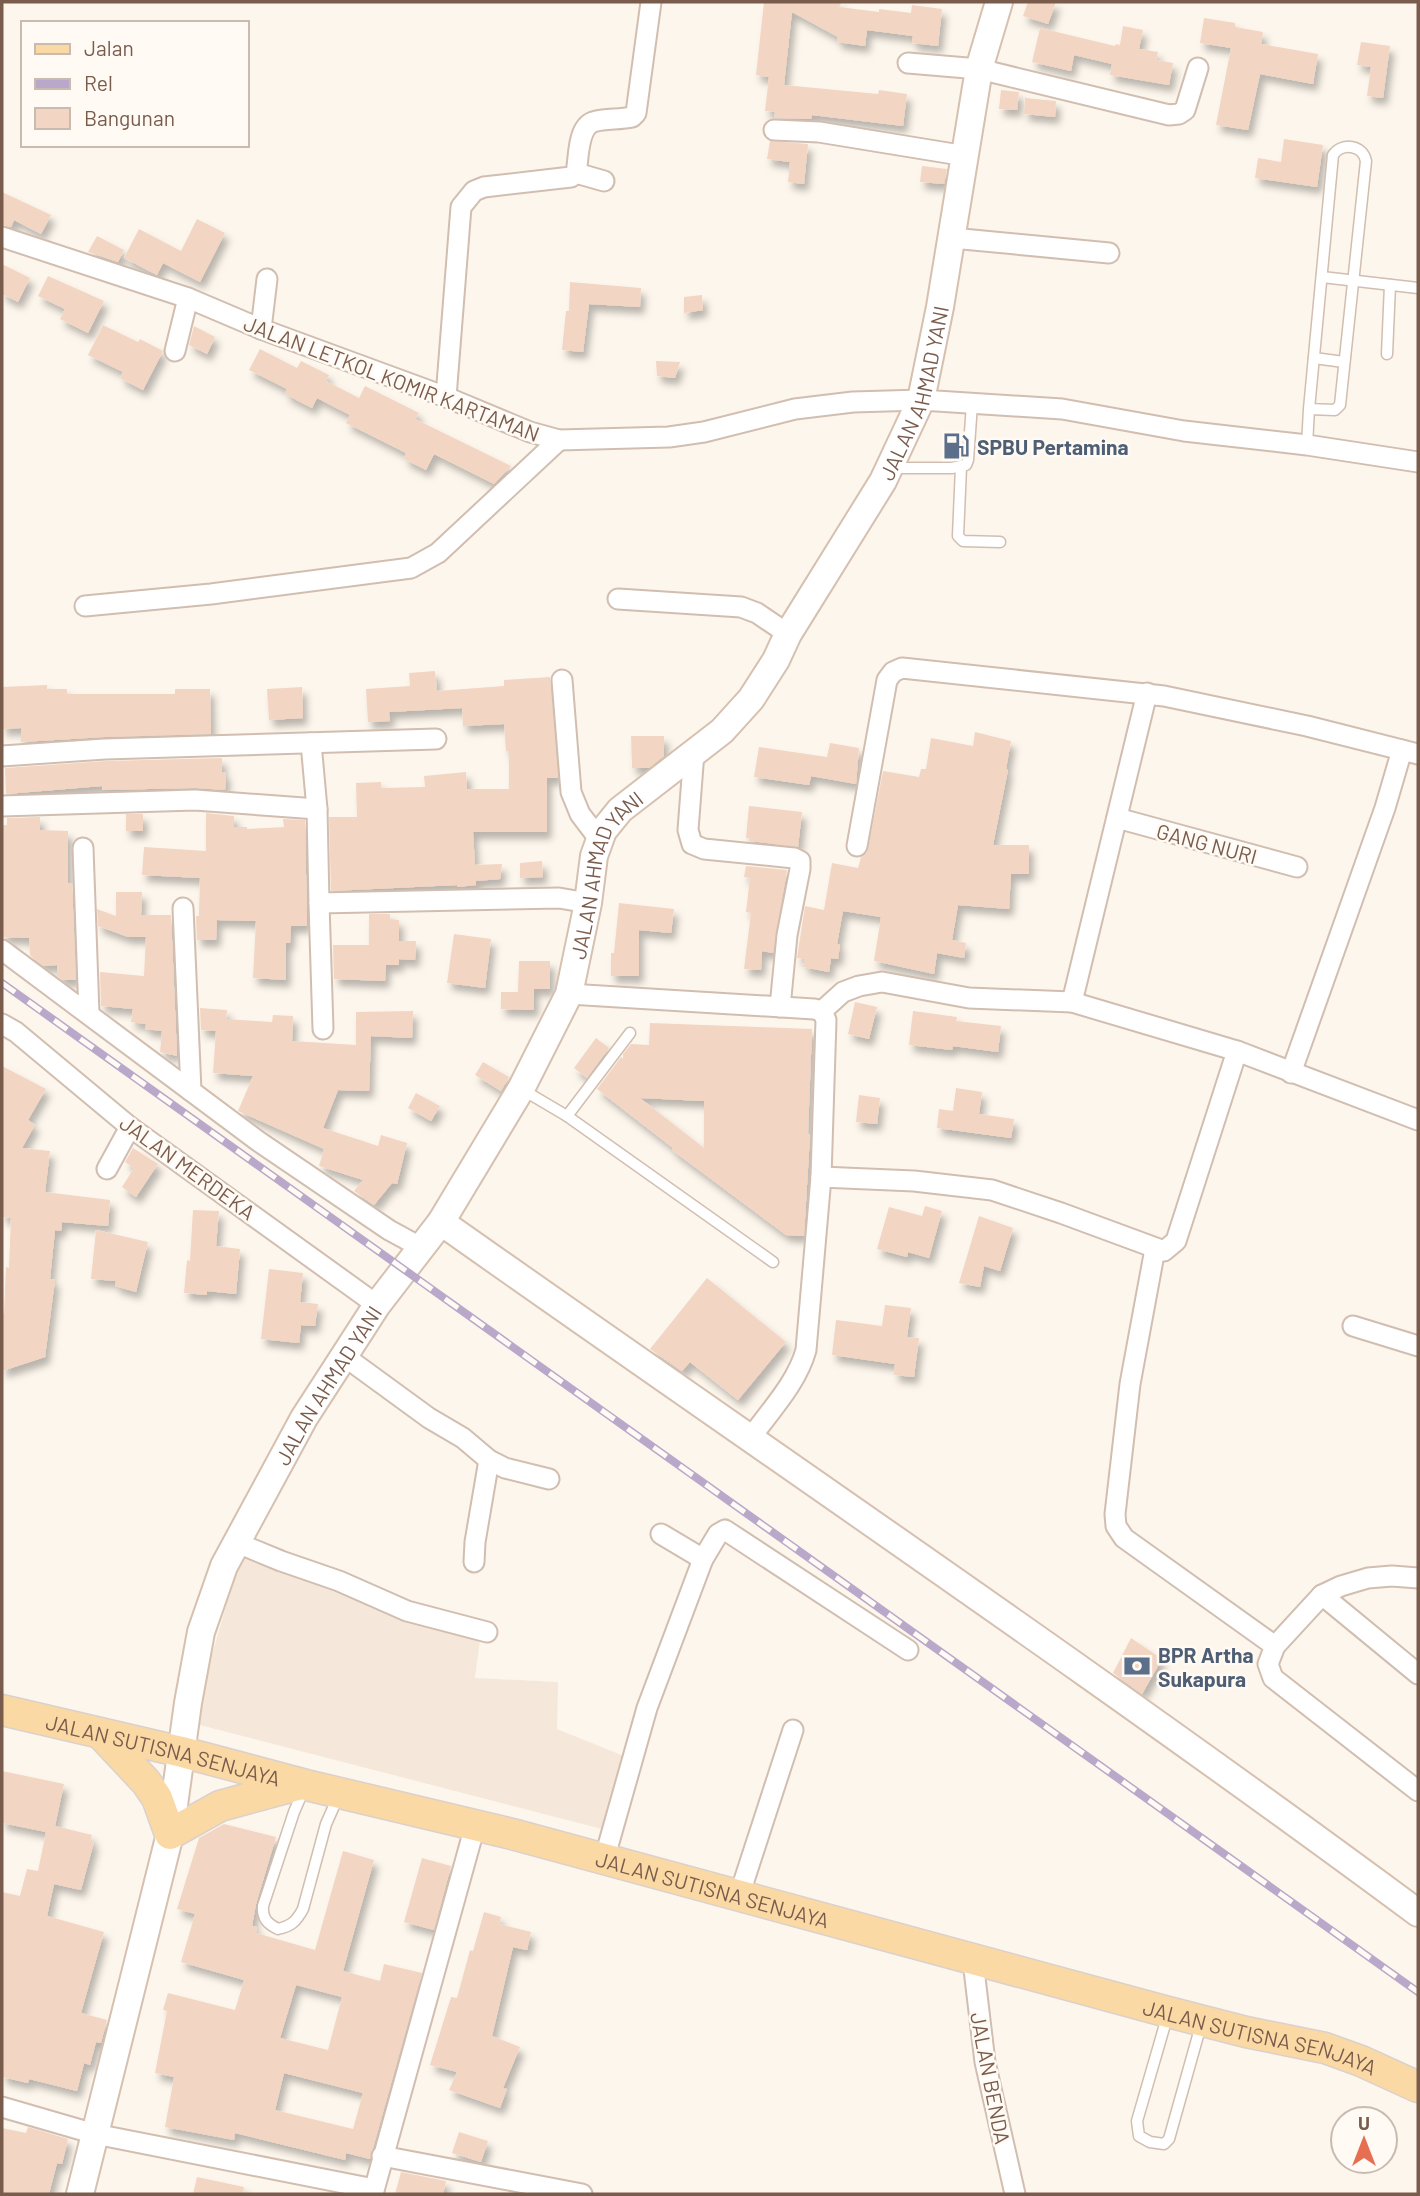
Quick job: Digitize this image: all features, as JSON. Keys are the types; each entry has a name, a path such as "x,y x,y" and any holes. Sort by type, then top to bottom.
{"main road":[{"name":"JALAN SUTISNA SENJAYA","path":"2,1710 512,1834 973,1961 1202,2021 1325,2048 1418,2087"},
{"path":"101,1733 146,1782 157,1798 170,1834 220,1805 303,1784"}],"street":[{"path":"576,173 583,134 587,127 592,122 632,117 636,113 651,2"},
{"name":"JALAN AHMAD YANI","path":"80,2194 170,1834 189,1692 201,1632 214,1592 235,1542 304,1418 385,1297 441,1222 522,1089 569,994 598,839 620,810 722,731 751,699 890,468 921,400 952,238 979,69 999,2"},
{"path":"908,63 979,69 1169,115 1185,110 1198,68"},
{"path":"774,130 819,132 966,156"},
{"path":"446,397 461,207 474,191 484,187 564,178 576,173 604,181"},
{"name":"JALAN LETKOL KOMIR KARTAMAN","path":"2,237 188,298 261,329 559,440 669,437 704,432 808,407 863,401 921,400 1062,409 1184,431 1307,445 1418,462"},
{"path":"952,238 1109,253"},
{"path":"261,329 267,279"},
{"path":"175,351 188,298"},
{"path":"85,607 316,582 411,568 438,553 559,440"},
{"path":"618,599 741,607 757,613 788,634"},
{"path":"857,846 886,686 890,674 908,667 1147,693 1307,726 1410,752 1385,808 1292,1073"},
{"path":"562,680 571,792 580,814 598,839"},
{"path":"1072,1002 1147,693"},
{"path":"2,756 105,748 436,739"},
{"path":"311,743 317,809 323,1029"},
{"path":"694,752 688,830 692,844 704,849 794,858 800,861 780,1007"},
{"path":"2,806 195,800 317,809"},
{"name":"GANG NURI","path":"1117,818 1297,867"},
{"path":"83,848 89,1014"},
{"path":"319,903 559,898 588,903"},
{"path":"183,908 191,1091"},
{"path":"2,950 258,1141 389,1230 422,1248"},
{"path":"821,1011 843,992 882,982 969,998 1072,1002 1237,1051 1418,1120"},
{"path":"569,994 821,1011"},
{"path":"749,1440 803,1361 813,1287 821,1177 825,1020 821,1011"},
{"name":"JALAN MERDEKA","path":"2,1024 16,1032 130,1127 385,1297"},
{"path":"821,1177 914,1181 992,1190 1165,1251 1176,1241 1237,1051"},
{"path":"107,1169 130,1127"},
{"path":"441,1222 1415,1905"},
{"path":"1155,1249 1129,1395 1115,1514 1116,1526 1124,1538 1275,1646"},
{"path":"1353,1325 1418,1346"},
{"path":"344,1356 429,1418 463,1438 489,1460 505,1468 549,1479"},
{"path":"474,1562 489,1460"},
{"path":"604,1860 647,1708 703,1559 718,1534 725,1530 908,1650"},
{"path":"661,1534 703,1559"},
{"path":"235,1542 339,1581 407,1611 487,1632"},
{"path":"1418,1578 1368,1578 1340,1586 1322,1595 1275,1646 1268,1664 1273,1678 1418,1791"},
{"path":"1322,1595 1418,1674"},
{"path":"739,1896 793,1730"},
{"path":"2,2107 95,2134 373,2192 475,1826"},
{"name":"JALAN BENDA","path":"973,1961 985,2062 1015,2194"},
{"path":"382,2156 582,2194"}],"lane":[{"path":"1307,445 1309,409 1333,155 1336,150 1350,147 1360,150 1366,161 1338,409 1309,409"},
{"path":"1322,277 1418,288"},
{"path":"1387,354 1390,285"},
{"path":"1314,358 1344,362"},
{"path":"972,404 968,460 961,467 958,536 963,541 1000,542"},
{"path":"890,468 961,467"},
{"path":"567,1116 630,1033"},
{"path":"522,1089 567,1116 773,1262"},
{"path":"303,1784 264,1906 263,1913 268,1924 278,1929 289,1927 297,1921 303,1909 326,1824 339,1793"},
{"path":"1168,2012 1137,2121 1139,2136 1150,2143 1164,2144 1169,2140 1202,2021"}],"shaded area":[{"path":"241,1555 480,1639 475,1678 558,1682 557,1729 624,1756 602,1829 192,1723"}],"building":[{"path":"764,2 842,2 839,7 879,12 879,9 911,13 912,5 942,9 938,46 912,43 913,36 867,30 865,46 837,42 838,37 792,12 784,85 878,94 879,90 907,94 903,126 812,115 811,119 774,118 775,112 765,111 769,77 756,75"},
{"path":"1028,2 1056,2 1048,24 1023,16"},
{"path":"1204,18 1235,23 1235,27 1263,32 1261,44 1318,54 1313,84 1260,74 1248,130 1216,125 1231,48 1200,43"},
{"path":"1123,26 1143,30 1139,49 1158,52 1156,60 1173,63 1169,85 1110,75 1112,64 1074,55 1071,71 1032,62 1040,28 1115,46 1120,45"},
{"path":"1361,42 1390,46 1383,98 1367,96 1371,67 1357,65"},
{"path":"1001,90 1019,92 1017,110 999,109"},
{"path":"1025,98 1056,101 1055,117 1024,114"},
{"path":"1284,139 1323,145 1317,187 1255,178 1258,158 1281,162"},
{"path":"770,141 808,144 804,184 788,182 790,162 767,159"},
{"path":"922,166 947,169 944,184 920,182"},
{"path":"2,192 51,215 41,234 14,220 11,227 2,225"},
{"path":"197,219 225,233 200,282 163,263 157,275 124,258 139,229 181,251"},
{"path":"97,236 124,250 118,262 88,252"},
{"path":"2,264 30,278 18,302 2,294"},
{"path":"48,276 104,301 88,333 60,319 65,309 38,296"},
{"path":"570,282 641,288 640,307 589,304 583,352 562,350 566,311 569,311"},
{"path":"702,295 703,310 684,313 684,297"},
{"path":"103,325 163,351 143,390 120,378 123,372 88,355"},
{"path":"194,326 215,337 207,354 189,345"},
{"path":"260,349 297,368 301,361 329,375 326,381 359,398 365,386 419,413 415,419 511,466 494,484 434,454 426,470 404,459 406,453 346,423 350,415 317,398 312,408 285,394 287,389 249,370"},
{"path":"656,361 680,362 675,378 657,376"},
{"path":"435,671 437,691 504,686 504,680 550,677 558,778 547,778 547,832 473,832 475,865 502,864 500,879 476,881 476,885 457,887 331,891 329,817 357,817 356,783 381,782 381,788 425,787 424,776 466,772 467,789 509,789 509,751 506,751 504,724 463,726 462,708 389,712 390,721 368,722 366,689 410,686 409,673"},
{"path":"47,685 47,689 67,689 67,694 175,694 175,689 210,689 211,734 21,742 21,728 2,729 2,687"},
{"path":"302,687 303,718 269,720 267,689"},
{"path":"975,732 1011,741 993,845 1029,845 1029,874 1011,874 1009,909 958,905 952,940 966,943 964,958 937,953 934,974 874,961 881,917 843,911 837,944 840,944 838,959 831,958 829,972 803,967 805,959 797,958 805,906 824,910 832,863 858,868 861,857 867,853 883,771 919,777 921,769 926,769 931,738 973,746"},
{"path":"631,736 664,736 664,756 649,768 632,768"},
{"path":"830,743 859,748 856,784 811,776 809,785 754,777 759,747 827,757"},
{"path":"222,758 222,772 226,773 225,790 102,790 102,786 6,794 5,768 106,761"},
{"path":"749,806 802,812 798,847 751,841 746,838"},
{"path":"206,813 234,816 234,827 247,829 284,827 283,819 305,820 307,926 291,926 290,943 286,943 286,980 253,978 256,921 217,920 216,940 197,940 196,916 199,916 200,878 142,875 144,847 206,851"},
{"path":"126,814 143,814 143,831 126,831"},
{"path":"40,817 40,830 68,831 68,883 72,883 76,980 63,980 57,976 57,965 43,966 30,955 29,938 2,937 2,825 7,825 7,818"},
{"path":"542,861 543,877 520,878 520,863"},
{"path":"746,866 787,870 773,953 762,951 761,970 744,969 751,913 746,912 750,878 744,877"},
{"path":"116,892 142,892 141,915 171,915 177,1056 160,1052 162,1031 145,1029 146,1024 131,1022 133,1009 101,1006 100,972 144,976 146,937 128,937 98,926 97,909 116,916"},
{"path":"619,903 674,909 671,933 639,930 639,976 611,976 611,953 614,953"},
{"path":"369,914 390,914 390,919 399,920 399,941 416,941 415,960 399,959 399,965 386,965 385,981 334,979 333,945 369,945"},
{"path":"454,934 491,939 485,988 447,983"},
{"path":"519,961 550,961 550,989 534,989 534,1010 501,1009 501,992 518,992"},
{"path":"855,1002 877,1007 869,1039 848,1034"},
{"path":"200,1008 227,1010 226,1019 272,1022 273,1015 293,1016 292,1041 356,1045 356,1012 413,1011 412,1038 371,1036 369,1091 338,1090 323,1128 378,1146 381,1135 407,1143 397,1184 392,1183 374,1205 354,1191 363,1180 319,1166 324,1149 238,1111 253,1076 213,1073 216,1031 201,1030"},
{"path":"913,1011 957,1017 956,1021 1001,1026 998,1052 953,1046 952,1050 909,1045"},
{"path":"650,1023 812,1029 804,1236 786,1235 672,1150 673,1148 597,1089 621,1057 623,1059 623,1054 631,1044 649,1045","holes":["640,1098 704,1101 704,1148"]},
{"path":"596,1038 609,1048 587,1078 574,1068"},
{"path":"483,1062 509,1077 501,1091 475,1075"},
{"path":"2,1066 46,1089 28,1120 35,1125 22,1148 50,1151 45,1192 110,1200 108,1226 62,1222 61,1231 55,1230 50,1279 55,1280 45,1357 2,1371 2,1314 6,1267 9,1268 11,1218 2,1217"},
{"path":"956,1088 982,1092 979,1114 1014,1119 1011,1138 937,1128 939,1109 953,1111"},
{"path":"416,1093 440,1106 431,1121 408,1108"},
{"path":"859,1095 880,1098 877,1124 856,1122"},
{"path":"133,1148 158,1164 136,1197 122,1187 134,1168 125,1162"},
{"path":"925,1206 942,1211 929,1258 908,1252 907,1257 877,1249 889,1207 922,1216"},
{"path":"193,1210 219,1211 216,1246 240,1249 236,1294 207,1291 207,1295 184,1293 187,1260 190,1261"},
{"path":"979,1216 1013,1228 1000,1271 984,1266 980,1287 959,1283"},
{"path":"96,1230 148,1242 136,1292 115,1286 116,1281 91,1279"},
{"path":"269,1269 303,1273 300,1302 318,1304 315,1326 301,1325 299,1343 261,1339"},
{"path":"707,1278 786,1342 738,1400 690,1362 682,1371 650,1349"},
{"path":"885,1305 911,1308 907,1337 919,1338 914,1377 894,1375 895,1364 832,1355 836,1320 882,1326"},
{"name":"BPR Artha Sukapura","path":"1131,1638 1162,1659 1142,1694 1113,1673"},
{"path":"2,1771 64,1784 55,1826 92,1835 90,1841 94,1842 81,1890 54,1884 47,1916 104,1932 81,2013 107,2020 101,2043 96,2042 90,2065 84,2063 77,2091 29,2079 28,2083 2,2077 2,1892 20,1896 27,1869 38,1871 46,1832 2,1823"},
{"path":"224,1824 276,1837 252,1926 257,1927 256,1933 315,1950 343,1851 374,1860 343,1971 380,1981 384,1964 422,1973 370,2159 346,2153 345,2160 235,2133 234,2140 165,2127 174,2077 155,2073 167,2011 163,2010 168,1993 235,2010 244,1980 181,1962 195,1914 177,1909 199,1838","holes":["296,1985 342,1997 328,2050 280,2038","284,2073 363,2093 353,2129 275,2110"]},
{"path":"422,1858 451,1866 434,1930 404,1922"},
{"path":"484,1912 501,1917 499,1924 531,1932 527,1950 513,1947 492,2036 520,2047 503,2088 507,2089 500,2108 449,2090 457,2072 430,2065 451,1997 457,1998"},
{"path":"28,2127 68,2139 62,2164 57,2163 49,2194 2,2194 2,2128 26,2133"},
{"path":"459,2132 488,2141 481,2162 452,2153"},
{"path":"401,2172 446,2181 443,2194 395,2194"},
{"path":"197,2177 244,2187 243,2194 193,2194"}],"railway":[{"path":"2,983 1418,1992"}],"place":[{"name":"SPBU Pertamina","path":"956,446"},
{"name":"BPR Artha Sukapura","path":"1137,1666"}]}
